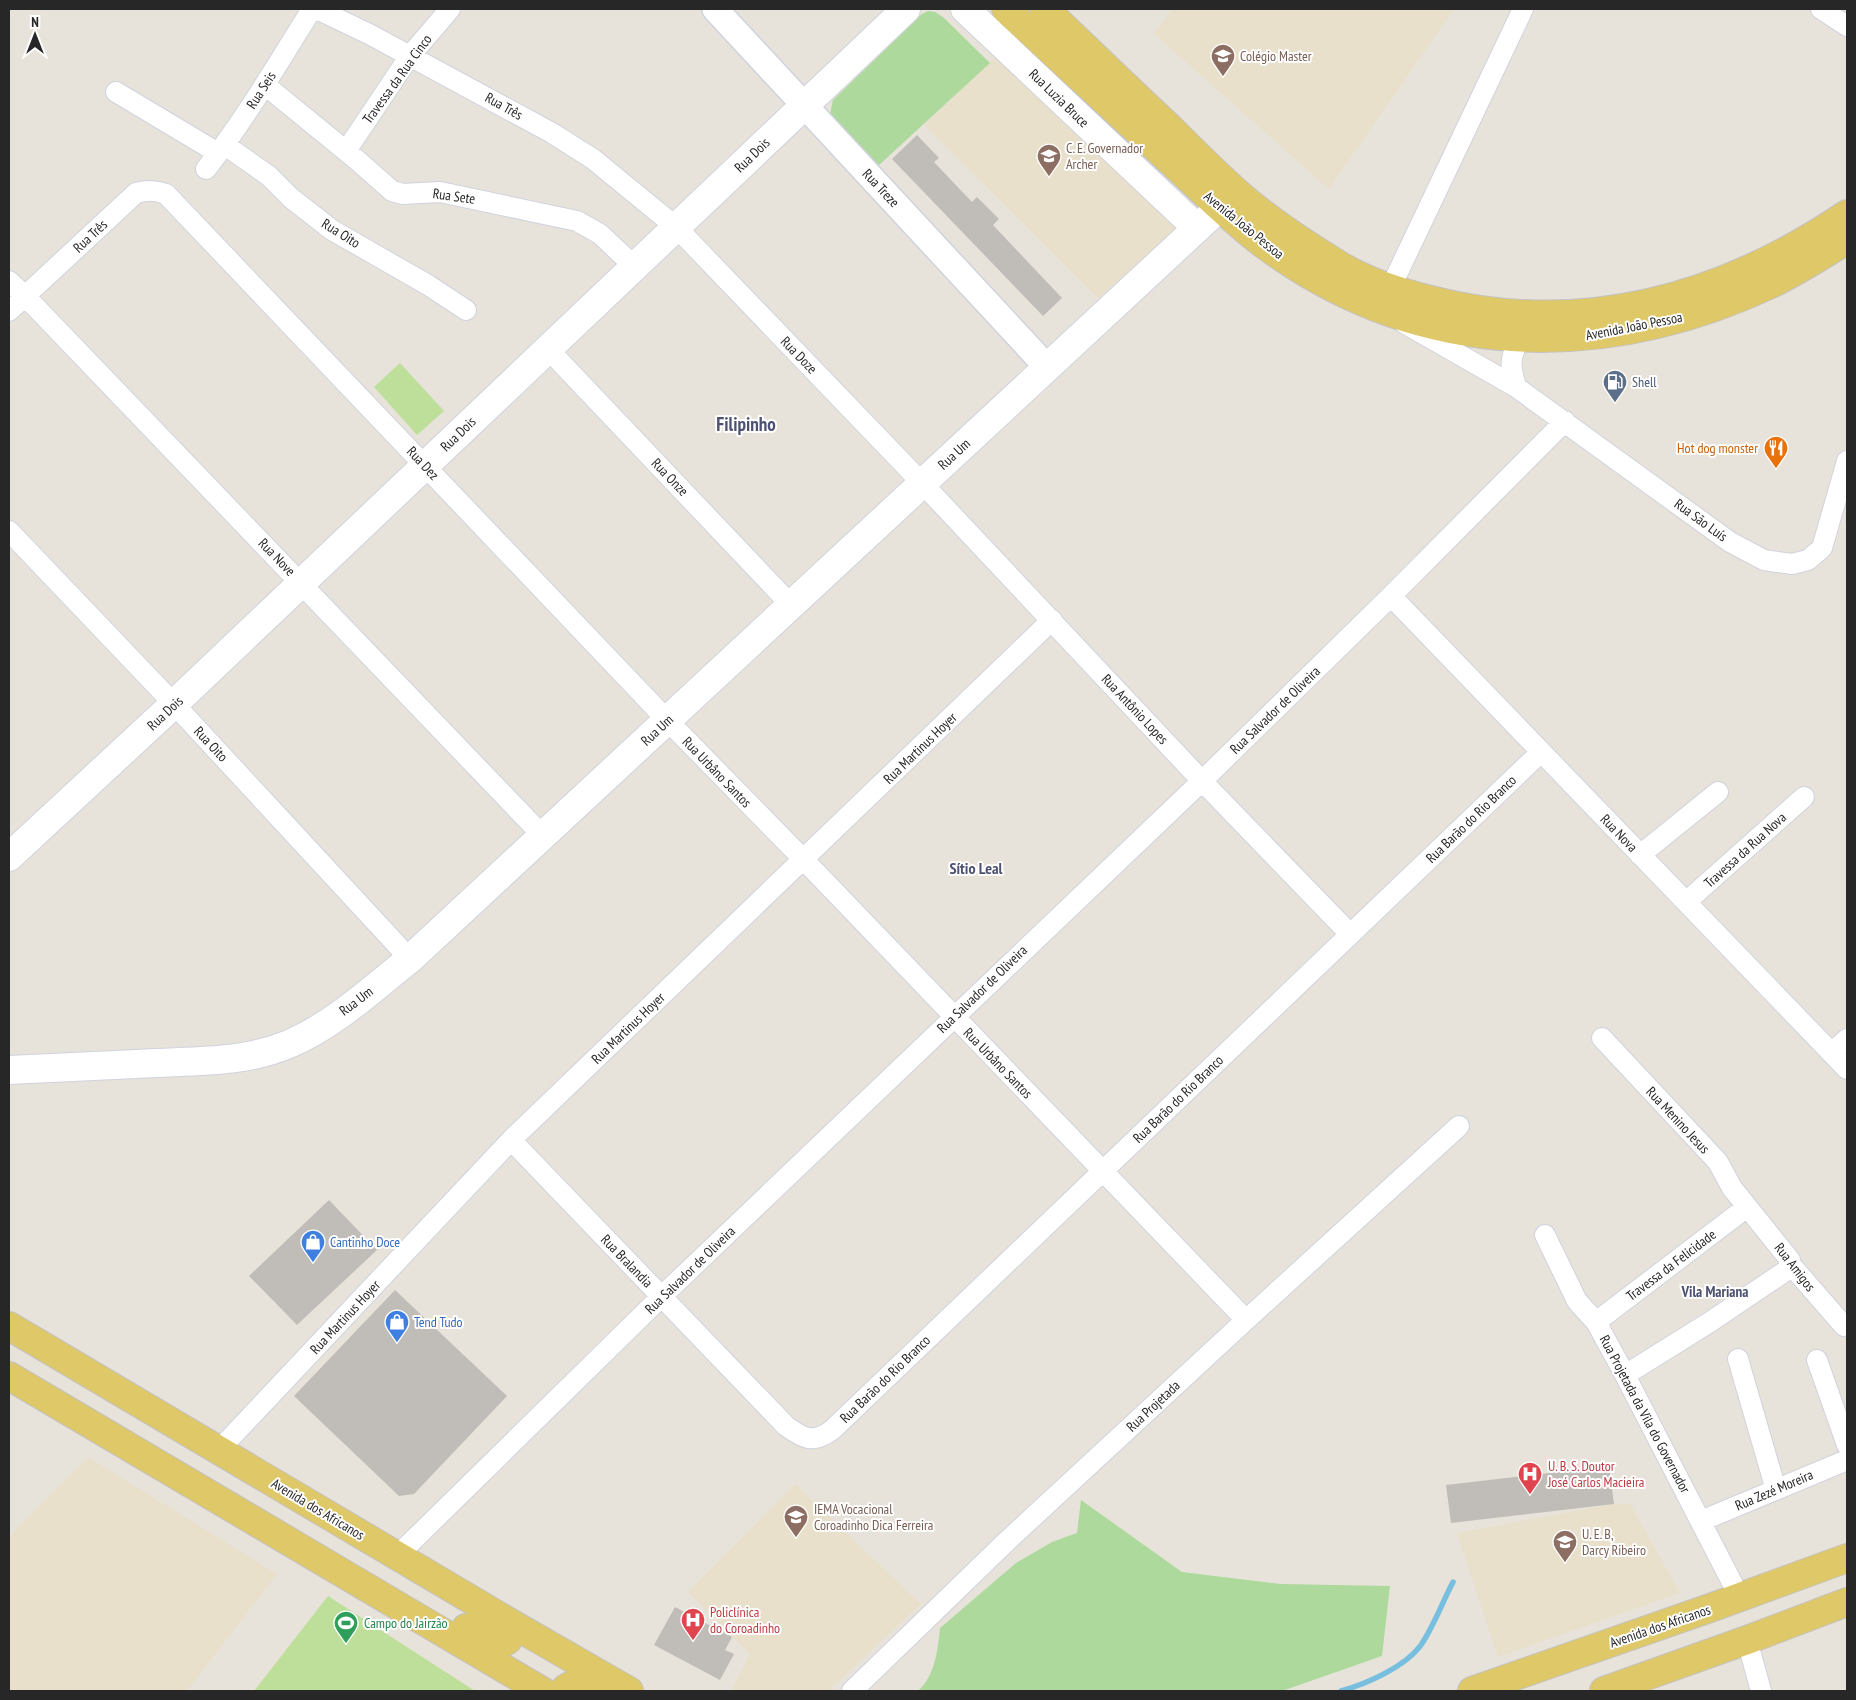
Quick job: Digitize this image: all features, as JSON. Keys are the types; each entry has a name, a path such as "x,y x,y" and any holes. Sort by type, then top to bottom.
{"main road":[{"name":"Rua Dois","path":"9,857 174,704 906,9"},
{"name":"Rua Luzia Bruce","path":"965,9 1197,228"},
{"name":"Avenida João Pessoa","path":"1006,9 1220,207 1266,246 1315,278 1384,298 1502,312 1545,314 1626,308 1661,301 1726,280 1796,246 1847,214"},
{"name":"Avenida João Pessoa","path":"1045,9 1241,196 1284,230 1384,298 1445,329 1481,335 1520,338 1597,335 1677,320 1713,308 1772,283 1800,269 1847,240"},
{"name":"Rua Um","path":"9,1070 228,1059 262,1055 308,1035 345,1010 410,959 1220,207"},
{"name":"Avenida dos Africanos","path":"9,1326 629,1691"},
{"path":"9,1376 542,1691"},
{"name":"Avenida dos Africanos","path":"1472,1691 1713,1608 1847,1558"},
{"path":"1604,1691 1847,1602"},
{"path":"1642,1678 1715,1637 1718,1621 1713,1608"},
{"path":"411,1613 461,1625 493,1643 504,1643 508,1640 514,1625"},
{"path":"563,1691 567,1687 577,1684 584,1685 595,1691"}],"street":[{"name":"Rua Seis","path":"216,156 312,9"},
{"name":"Rua Três","path":"317,9 371,35 552,133 592,159 676,227"},
{"name":"Travessa da Rua Cinco","path":"346,151 410,57 450,9"},
{"name":"Rua Treze","path":"715,9 1047,368"},
{"path":"1384,298 1523,9"},
{"path":"1821,9 1847,26"},
{"name":"Rua Sete","path":"264,85 392,191 404,194 440,192 577,221 600,234 634,267"},
{"name":"Rua Oito","path":"116,92 216,156 269,176 291,198 332,230 428,285 466,310"},
{"name":"Rua Três","path":"9,311 136,193 157,190 166,194 179,206"},
{"name":"Rua Dez","path":"179,206 667,720"},
{"name":"Rua Doze","path":"676,227 922,483"},
{"name":"Rua Nove","path":"9,281 543,836"},
{"name":"Rua São Luís","path":"1384,298 1565,421 1730,542 1764,560 1792,564 1808,560 1822,548 1847,461"},
{"path":"1516,387 1511,371 1512,356 1520,338"},
{"name":"Rua Onze","path":"548,349 791,605"},
{"name":"Rua Salvador de Oliveira","path":"397,1556 661,1297 1202,781 1391,596 1565,421"},
{"name":"Rua Antônio Lopes","path":"922,483 1202,781 1350,934"},
{"name":"Rua Oito","path":"9,531 174,704 410,959"},
{"name":"Rua Nova","path":"1391,596 1847,1069"},
{"name":"Rua Martinus Hoyer","path":"219,1450 511,1140 1052,620"},
{"name":"Rua Urbâno Santos","path":"667,720 1246,1320"},
{"name":"Rua Barão do Rio Branco","path":"811,1439 821,1438 832,1430 1541,752"},
{"path":"1640,855 1718,792"},
{"name":"Travessa da Rua Nova","path":"1686,902 1804,797"},
{"name":"Rua Menino Jesus","path":"1602,1038 1718,1162 1732,1188 1747,1208"},
{"path":"1831,1053 1847,1039"},
{"name":"Rua Projetada","path":"852,1691 1007,1541 1459,1126"},
{"name":"Rua Bralandia","path":"511,1140 786,1426 799,1436 811,1439"},
{"name":"Rua Amigos","path":"1747,1208 1790,1260 1791,1265 1844,1326"},
{"name":"Travessa da Felicidade","path":"1596,1322 1747,1208"},
{"name":"Rua Projetada da Vila do Governador","path":"1544,1235 1576,1302 1596,1322 1740,1598"},
{"path":"1624,1375 1766,1284 1790,1268 1791,1265"},
{"path":"1738,1359 1776,1490"},
{"path":"1817,1360 1847,1445"},
{"name":"Rua Zezé Moreira","path":"1701,1521 1847,1460"},
{"path":"1747,1640 1761,1691"}],"shaded area":[{"path":"1172,9 1454,9 1329,189 1154,34"},
{"name":"C. E. Governador Archer","path":"996,56 1177,229 1098,298 924,125"},
{"path":"88,1457 277,1574 187,1691 9,1691 9,1536"},
{"name":"IEMA Vocacional Coroadinho Dica Ferreira","path":"795,1484 921,1604 828,1691 731,1691 750,1654 688,1592"},
{"name":"U. E. B, Darcy Ribeiro","path":"1614,1504 1630,1504 1680,1593 1498,1657 1457,1533"}],"green space":[{"path":"928,11 935,12 943,17 990,63 878,166 834,122 830,114 833,100 922,14"},
{"path":"400,363 444,411 417,435 374,387"},
{"path":"1081,1500 1182,1572 1281,1584 1390,1586 1382,1656 1282,1691 918,1691 924,1685 935,1662 940,1628 1016,1563 1052,1542 1077,1533"},
{"name":"Campo do Jairzão","path":"328,1596 475,1691 254,1691"}],"building":[{"path":"917,135 939,158 934,162 972,202 977,197 999,219 993,225 1062,298 1043,316 892,159"},
{"name":"Cantinho Doce","path":"329,1200 377,1250 297,1325 249,1276"},
{"name":"Tend Tudo","path":"395,1290 507,1396 414,1494 399,1496 294,1396"},
{"name":"U. B. S. Doutor José Carlos Macieira","path":"1609,1466 1614,1504 1451,1523 1446,1485"},
{"name":"Policlínica do Coroadinho","path":"675,1607 732,1637 725,1650 734,1654 720,1680 654,1645"}],"waterway":[{"path":"1341,1691 1384,1674 1414,1653 1430,1630 1453,1582"}],"place":[{"name":"Colégio Master","path":"1223,77"},
{"name":"C. E. Governador Archer","path":"1049,177"},
{"name":"Shell","path":"1615,403"},
{"name":"Hot dog monster","path":"1776,469"},
{"name":"Cantinho Doce","path":"313,1263"},
{"name":"Tend Tudo","path":"397,1343"},
{"name":"U. B. S. Doutor José Carlos Macieira","path":"1530,1495"},
{"name":"IEMA Vocacional Coroadinho Dica Ferreira","path":"796,1538"},
{"name":"U. E. B, Darcy Ribeiro","path":"1565,1563"},
{"name":"Policlínica do Coroadinho","path":"693,1641"},
{"name":"Campo do Jairzão","path":"346,1644"}],"district":[{"name":"Filipinho","path":"746,424"},
{"name":"Sítio Leal","path":"976,868"},
{"name":"Vila Mariana","path":"1715,1291"}]}
